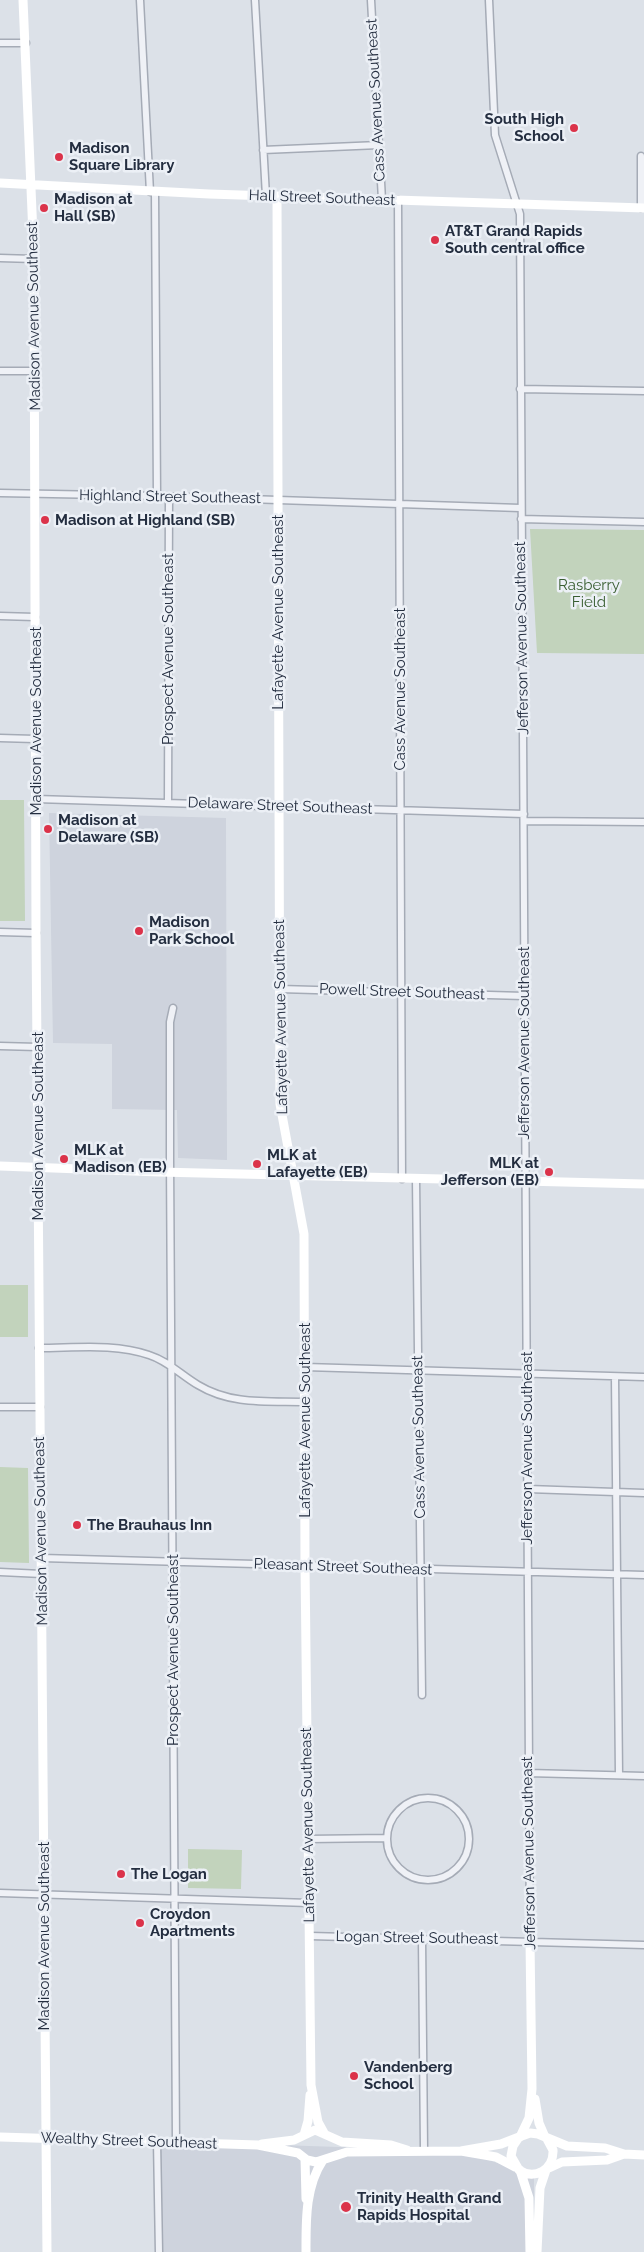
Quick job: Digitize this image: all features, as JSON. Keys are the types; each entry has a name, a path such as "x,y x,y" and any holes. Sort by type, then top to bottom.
{"street":[{"name":"Madison Avenue Southeast","path":"23,0 34,259 36,933 43,1895 48,2252"},
{"path":"140,0 152,192 157,496"},
{"path":"255,0 266,196"},
{"name":"Cass Avenue Southeast","path":"370,0 382,200"},
{"name":"Jefferson Avenue Southeast","path":"489,0 495,135 520,214 520,508 524,817 528,1773 532,2089 529,2118 520,2137"},
{"path":"0,43 26,44"},
{"path":"263,150 378,145"},
{"path":"641,156 643,208"},
{"name":"Hall Street Southeast","path":"0,183 152,192 643,208"},
{"name":"Lafayette Avenue Southeast","path":"276,196 280,1104 292,1175 302,1214 304,1234 305,1565 311,2085 318,2122 325,2134"},
{"name":"Cass Avenue Southeast","path":"398,200 402,1178"},
{"path":"0,258 34,259"},
{"path":"0,371 34,371"},
{"path":"520,389 644,391"},
{"name":"Highland Street Southeast","path":"0,493 169,496 520,508"},
{"name":"Prospect Avenue Southeast","path":"168,802 169,496"},
{"path":"521,519 644,522"},
{"path":"0,616 36,616"},
{"path":"0,738 36,739"},
{"name":"Delaware Street Southeast","path":"36,800 168,802 279,808 400,810 644,822"},
{"path":"0,932 36,933"},
{"name":"Powell Street Southeast","path":"280,988 524,996"},
{"name":"Prospect Avenue Southeast","path":"173,1008 170,1022 170,1172 176,2142"},
{"path":"0,1046 38,1047"},
{"path":"0,1166 644,1184"},
{"name":"Cass Avenue Southeast","path":"416,1179 422,1695"},
{"path":"39,1348 126,1349 151,1355 171,1365 196,1384 224,1397 250,1401 305,1402"},
{"path":"305,1367 418,1372 644,1377"},
{"path":"615,1377 619,1775"},
{"path":"0,1407 40,1407"},
{"path":"528,1489 644,1492"},
{"name":"Pleasant Street Southeast","path":"42,1558 644,1575"},
{"path":"0,1572 42,1574"},
{"path":"528,1773 644,1776"},
{"path":"430,1798 451,1804 459,1812 465,1821 469,1842 467,1853 453,1872 443,1877 420,1880 410,1876 396,1865 388,1849 387,1838 388,1827 400,1809 409,1802 430,1798"},
{"path":"308,1839 387,1838"},
{"path":"0,1893 309,1902"},
{"name":"Logan Street Southeast","path":"310,1936 644,1945"},
{"path":"422,1938 424,2150"},
{"path":"306,2252 307,2204 304,2158 299,2144 308,2121 311,2085"},
{"name":"Jefferson Avenue Southeast","path":"532,2089 539,2123 545,2137"},
{"path":"303,2135 314,2130 342,2142 391,2145 408,2150"},
{"path":"461,2151 501,2144 534,2133 567,2146 605,2148 624,2154 644,2155"},
{"path":"307,2204 316,2173 331,2147 325,2134"},
{"name":"Wealthy Street Southeast","path":"258,2145 294,2140 303,2135"},
{"name":"Wealthy Street Southeast","path":"0,2137 258,2145 292,2152 304,2158"},
{"path":"520,2137 513,2146 512,2156 529,2198 530,2252"},
{"path":"536,2252 540,2188 546,2169 552,2161 553,2150 545,2137"},
{"path":"157,2141 159,2252"},
{"path":"304,2158 316,2162 347,2152 461,2151 496,2157 519,2170 534,2174 562,2162 607,2160 624,2154"}],"shaded area":[{"name":"Madison Park School","path":"49,813 226,818 227,1160 178,1158 177,1110 112,1109 112,1044 53,1043"},
{"name":"Trinity Health Grand Rapids Hospital","path":"157,2141 461,2151 534,2175 534,2252 159,2252"}],"green space":[{"name":"Rasberry Field","path":"530,529 644,530 644,654 537,653"},
{"path":"0,800 24,800 25,921 0,921"},
{"path":"0,1285 28,1285 28,1337 0,1337"},
{"path":"0,1467 28,1468 29,1563 0,1562"},
{"path":"188,1849 242,1850 241,1889 188,1888"}],"place":[{"name":"South High School","path":"574,128"},
{"name":"Madison Square Library","path":"59,157"},
{"name":"Madison at Hall (SB)","path":"44,208"},
{"name":"AT&T Grand Rapids South central office","path":"435,240"},
{"name":"Madison at Highland (SB)","path":"45,520"},
{"name":"Madison at Delaware (SB)","path":"48,829"},
{"name":"Madison Park School","path":"139,931"},
{"name":"MLK at Madison (EB)","path":"64,1159"},
{"name":"MLK at Lafayette (EB)","path":"257,1164"},
{"name":"MLK at Jefferson (EB)","path":"549,1172"},
{"name":"The Brauhaus Inn","path":"77,1525"},
{"name":"The Logan","path":"121,1874"},
{"name":"Croydon Apartments","path":"140,1923"},
{"name":"Vandenberg School","path":"354,2076"},
{"name":"Trinity Health Grand Rapids Hospital","path":"346,2207"}]}
